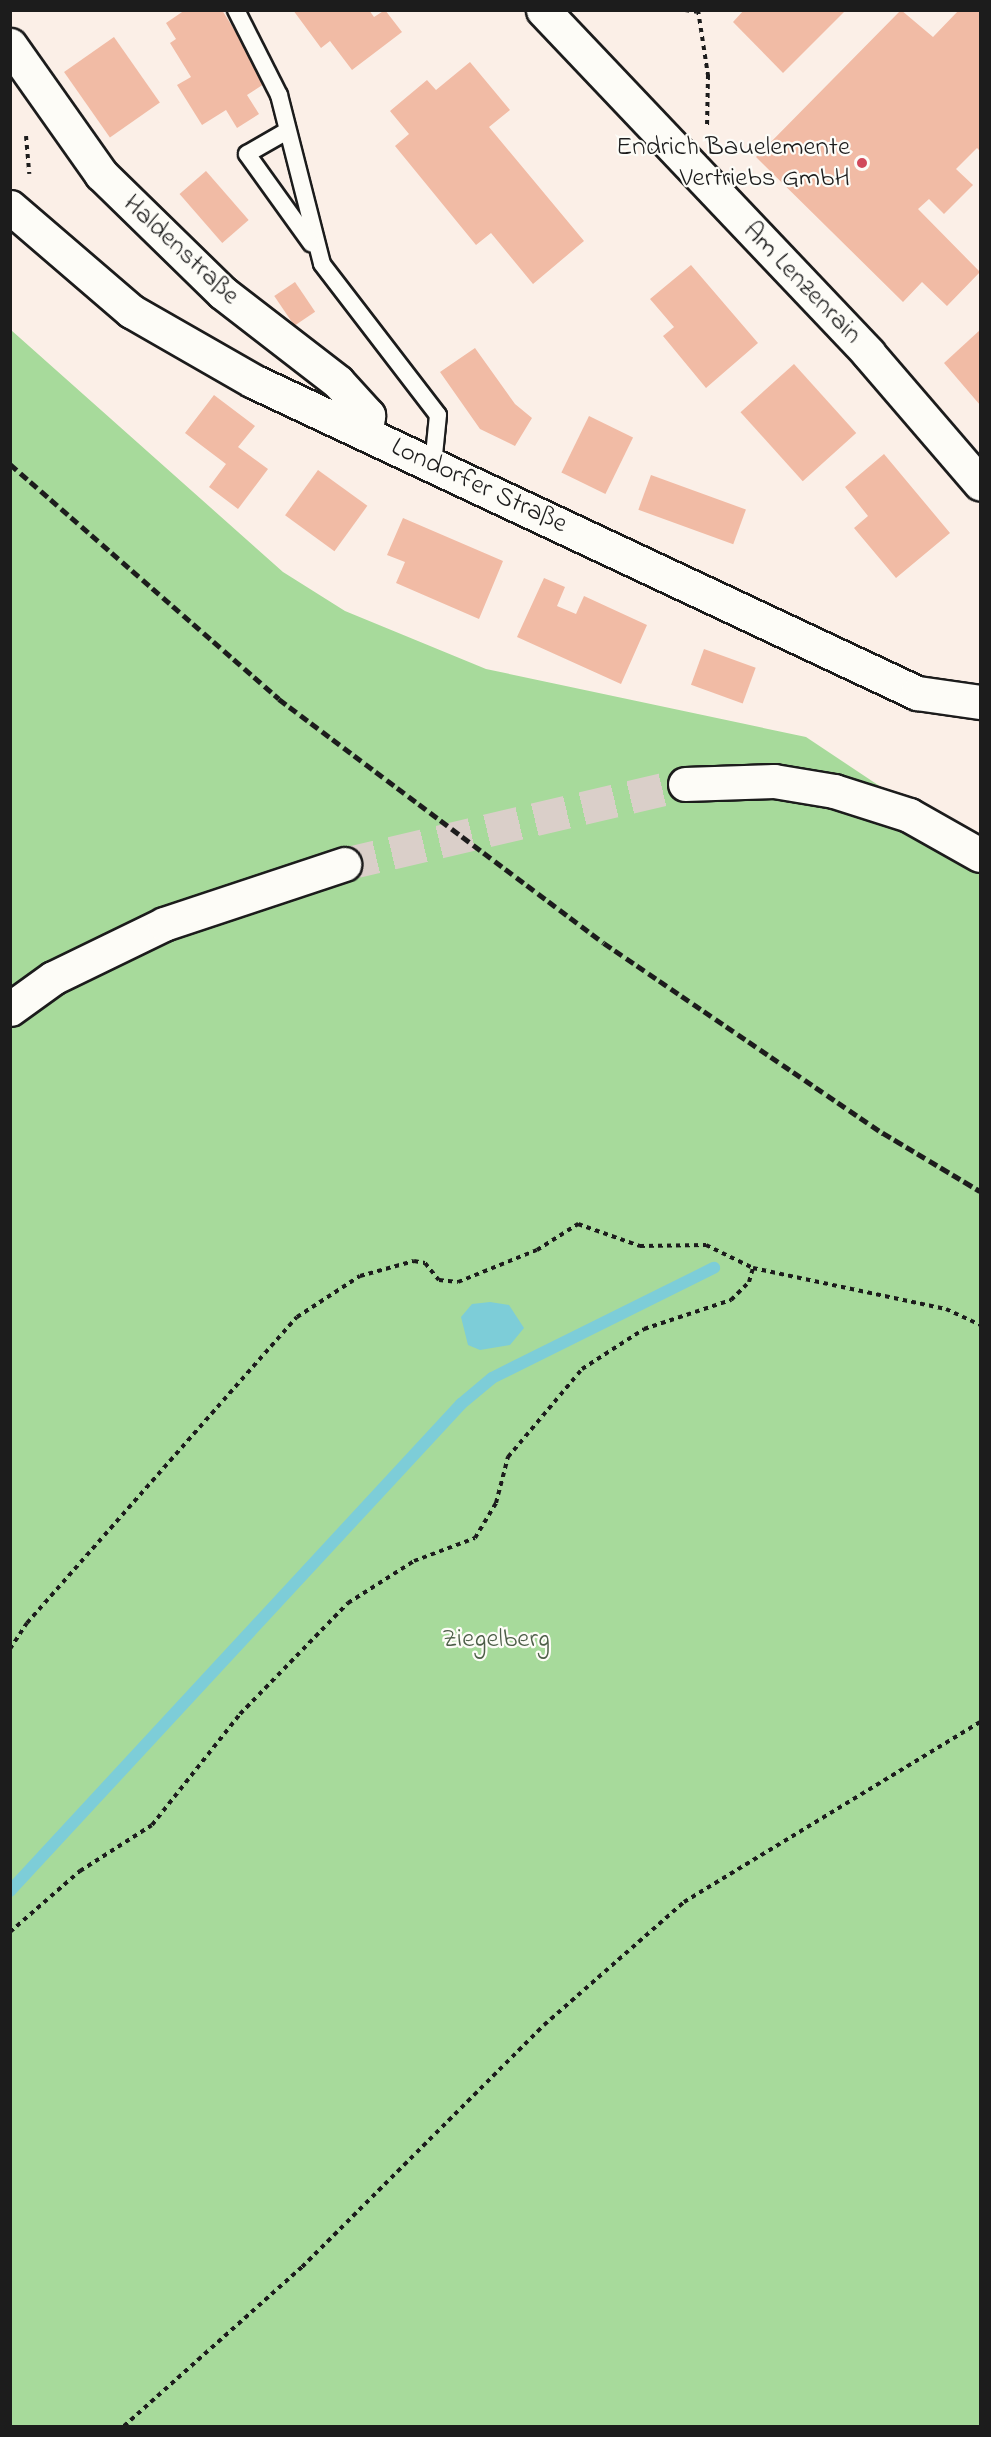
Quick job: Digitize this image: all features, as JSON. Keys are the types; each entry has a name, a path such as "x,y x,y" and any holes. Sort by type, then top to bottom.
{"street":[{"name":"Am Lenzenrain","path":"543,10 868,353 981,483"},
{"name":"Haldenstraße","path":"16,57 101,174 223,293 338,382 368,415 366,434"},
{"name":"Londorfer Straße","path":"21,216 131,311 253,381 917,693 981,702"},
{"path":"685,784 774,781 834,791 909,815 981,855"},
{"path":"10,1008 53,978 164,924 344,864"}],"lane":[{"path":"236,10 279,95 318,253"},
{"path":"287,131 247,154 438,415 433,465"}],"path":[{"path":"686,10 697,11 709,114 706,134 689,165"},
{"path":"16,57 21,216"},
{"path":"10,1649 27,1623 297,1317 360,1276 414,1261 425,1263 439,1280 458,1282 537,1250 578,1224 640,1246 706,1245 753,1268 946,1309 981,1325"},
{"path":"10,1932 80,1870 152,1825 240,1714 348,1603 414,1561 475,1538 496,1503 508,1457 582,1370 644,1329 731,1300 749,1282 753,1268"},
{"path":"124,2427 302,2267 544,2025 684,1902 981,1722"}],"green space":[{"name":"Ziegelberg","path":"11,330 283,572 345,611 486,669 806,737 980,853 980,2426 11,2426"}],"water":[{"path":"490,1302 509,1305 524,1328 510,1345 480,1350 468,1345 461,1317 472,1304"}],"building":[{"path":"185,10 222,10 267,82 247,95 259,114 237,128 226,110 202,125 177,85 191,77 170,43 176,39 166,23"},
{"path":"293,10 369,10 374,17 385,10 402,32 352,70 330,41 321,48"},
{"path":"744,10 846,10 783,73 733,22"},
{"name":"Endrich Bauelemente Vertriebs GmbH","path":"901,10 933,37 959,10 980,10 980,151 977,148 956,169 973,185 944,214 929,199 918,209 980,272 947,306 922,282 903,302 756,157"},
{"path":"114,37 160,103 110,138 64,72"},
{"path":"470,62 510,110 489,127 584,241 533,284 491,233 476,245 395,146 409,134 390,111 427,80 436,90"},
{"path":"206,171 249,220 222,243 180,194"},
{"path":"691,265 758,343 706,388 663,336 674,327 650,299"},
{"path":"295,282 315,312 294,326 274,296"},
{"path":"980,330 980,405 944,363"},
{"path":"475,348 515,404 532,418 515,446 480,429 440,372"},
{"path":"794,364 856,433 803,481 740,412"},
{"path":"214,395 255,426 238,447 268,469 238,509 209,487 226,464 185,433"},
{"path":"589,416 633,437 605,494 561,473"},
{"path":"884,454 950,533 896,578 854,528 868,516 845,487"},
{"path":"318,470 367,506 334,551 285,515"},
{"path":"651,475 746,510 733,544 638,510"},
{"path":"403,518 503,561 479,619 396,583 405,562 387,555"},
{"path":"544,578 565,587 557,606 576,614 584,596 647,625 621,684 517,637"},
{"path":"704,649 756,668 743,704 691,685"}],"waterway":[{"path":"10,1891 461,1404 492,1378 714,1268"}],"tunnel":[{"path":"344,864 685,784"}],"railway":[{"path":"10,464 279,699 604,943 883,1133 980,1191"}],"place":[{"name":"Endrich Bauelemente Vertriebs GmbH","path":"862,163"}]}
